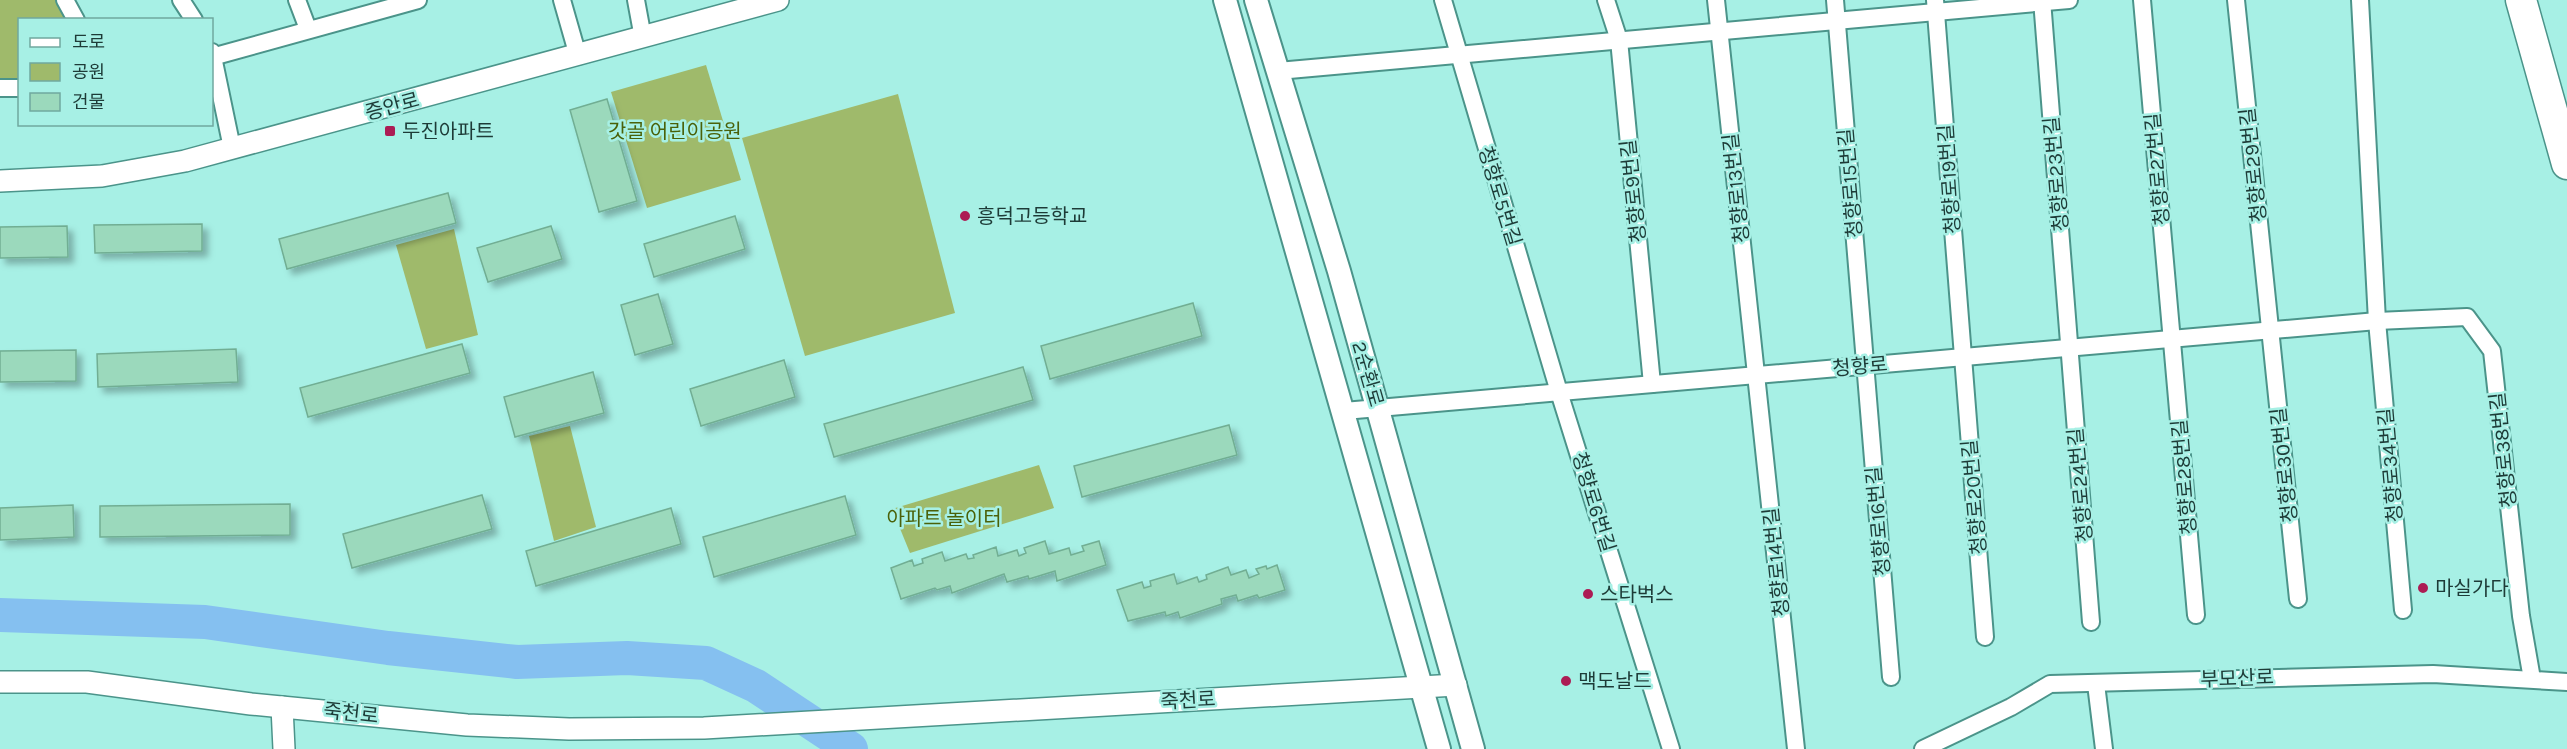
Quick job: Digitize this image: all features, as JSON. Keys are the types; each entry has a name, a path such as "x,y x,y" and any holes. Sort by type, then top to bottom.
{"highway":[{"path":"2522,0 2567,164"}],"main road":[{"name":"2순환로","path":"1225,0 1439,749"},
{"name":"2순환로","path":"1256,0 1339,271 1473,749"}],"street":[{"path":"65,0 75,18"},
{"path":"181,0 193,18"},
{"path":"297,0 308,29"},
{"path":"213,55 413,0"},
{"path":"562,0 578,56"},
{"path":"636,0 643,38"},
{"name":"증안로","path":"0,181 102,176 185,161 778,0"},
{"name":"청향로5번길","path":"1443,0 1559,392"},
{"name":"청향로9번길","path":"1606,0 1619,40 1652,384"},
{"name":"청향로13번길","path":"1716,0 1756,375"},
{"name":"청향로15번길","path":"1835,0 1865,366"},
{"path":"1278,71 1836,21 1935,6 2069,0"},
{"name":"청향로27번길","path":"2142,0 2172,339"},
{"name":"청향로29번길","path":"2236,0 2270,330"},
{"name":"청향로34번길","path":"2360,0 2377,321 2403,610"},
{"name":"청향로23번길","path":"2042,1 2069,348"},
{"name":"청향로19번길","path":"1935,6 1963,357"},
{"path":"213,60 232,148"},
{"path":"0,88 18,88"},
{"name":"청향로38번길","path":"2377,321 2467,317 2492,351 2521,616 2532,679"},
{"name":"청향로","path":"1344,411 2377,321"},
{"name":"청향로30번길","path":"2270,330 2298,599"},
{"name":"청향로28번길","path":"2172,339 2196,615"},
{"name":"청향로24번길","path":"2069,348 2091,622"},
{"name":"청향로20번길","path":"1963,357 1985,637"},
{"name":"청향로16번길","path":"1865,366 1891,677"},
{"name":"청향로14번길","path":"1756,375 1796,749"},
{"name":"청향로6번길","path":"1559,392 1671,749"},
{"name":"부모산로","path":"1923,749 2011,707 2050,684 2433,674 2567,682"},
{"name":"죽천로","path":"0,682 87,682 282,707 467,724 569,729 704,728 1456,685"},
{"path":"2097,684 2104,749"},
{"path":"282,707 284,749"}],"green space":[{"path":"0,0 55,0 65,18 18,18 18,80 0,81"},
{"name":"갓골 어린이공원","path":"706,65 741,180 647,208 611,92"},
{"path":"898,94 955,313 805,356 742,138"},
{"path":"454,229 478,335 426,349 396,245"},
{"path":"570,426 596,527 554,541 529,436"},
{"name":"아파트 놀이터","path":"1039,465 1054,508 910,553 892,509"}],"building":[{"path":"607,99 637,201 599,212 570,110"},
{"path":"448,193 456,223 287,269 279,239"},
{"path":"735,216 745,249 654,277 644,244"},
{"path":"202,224 202,251 95,253 94,225"},
{"path":"67,226 68,257 0,258 0,227"},
{"path":"551,226 562,259 488,282 477,248"},
{"path":"658,294 673,344 635,355 621,305"},
{"path":"1193,303 1202,336 1050,379 1041,346"},
{"path":"462,344 470,373 308,417 300,388"},
{"path":"236,349 238,382 98,387 97,354"},
{"path":"76,350 76,381 0,382 0,351"},
{"path":"784,360 795,397 701,426 690,389"},
{"path":"1023,367 1033,400 834,457 824,424"},
{"path":"593,372 604,413 515,437 504,397"},
{"path":"1229,425 1237,455 1082,497 1074,466"},
{"path":"482,495 492,529 352,568 343,534"},
{"path":"845,496 856,535 714,577 703,537"},
{"path":"290,504 290,535 100,537 100,506"},
{"path":"73,505 74,537 0,540 0,508"},
{"path":"671,508 681,544 536,586 526,551"},
{"path":"1045,541 1049,554 1069,548 1071,555 1084,551 1082,546 1099,541 1106,565 1057,581 1055,571 1029,579 1028,576 1007,582 1004,574 952,593 950,586 937,590 935,588 901,599 891,568 912,560 914,566 923,563 922,559 942,552 945,561 966,554 968,559 974,558 973,555 996,547 998,556 1017,550 1019,556 1026,553 1024,548"},
{"path":"1277,565 1285,590 1259,598 1257,595 1238,601 1236,595 1221,599 1222,604 1180,618 1178,612 1166,616 1165,612 1128,621 1117,590 1142,582 1144,588 1151,586 1150,581 1174,574 1177,584 1197,577 1199,582 1207,579 1206,575 1228,567 1231,575 1246,570 1249,578 1259,574 1256,569 1266,566 1267,569"}],"waterway":[{"path":"0,615 205,622 388,648 517,662 627,658 706,663 756,686 851,749"}],"place":[{"name":"두진아파트","path":"390,131"},
{"name":"흥덕고등학교","path":"965,216"},
{"name":"마실가다","path":"2423,588"},
{"name":"스타벅스","path":"1588,594"},
{"name":"맥도날드","path":"1566,681"}]}
